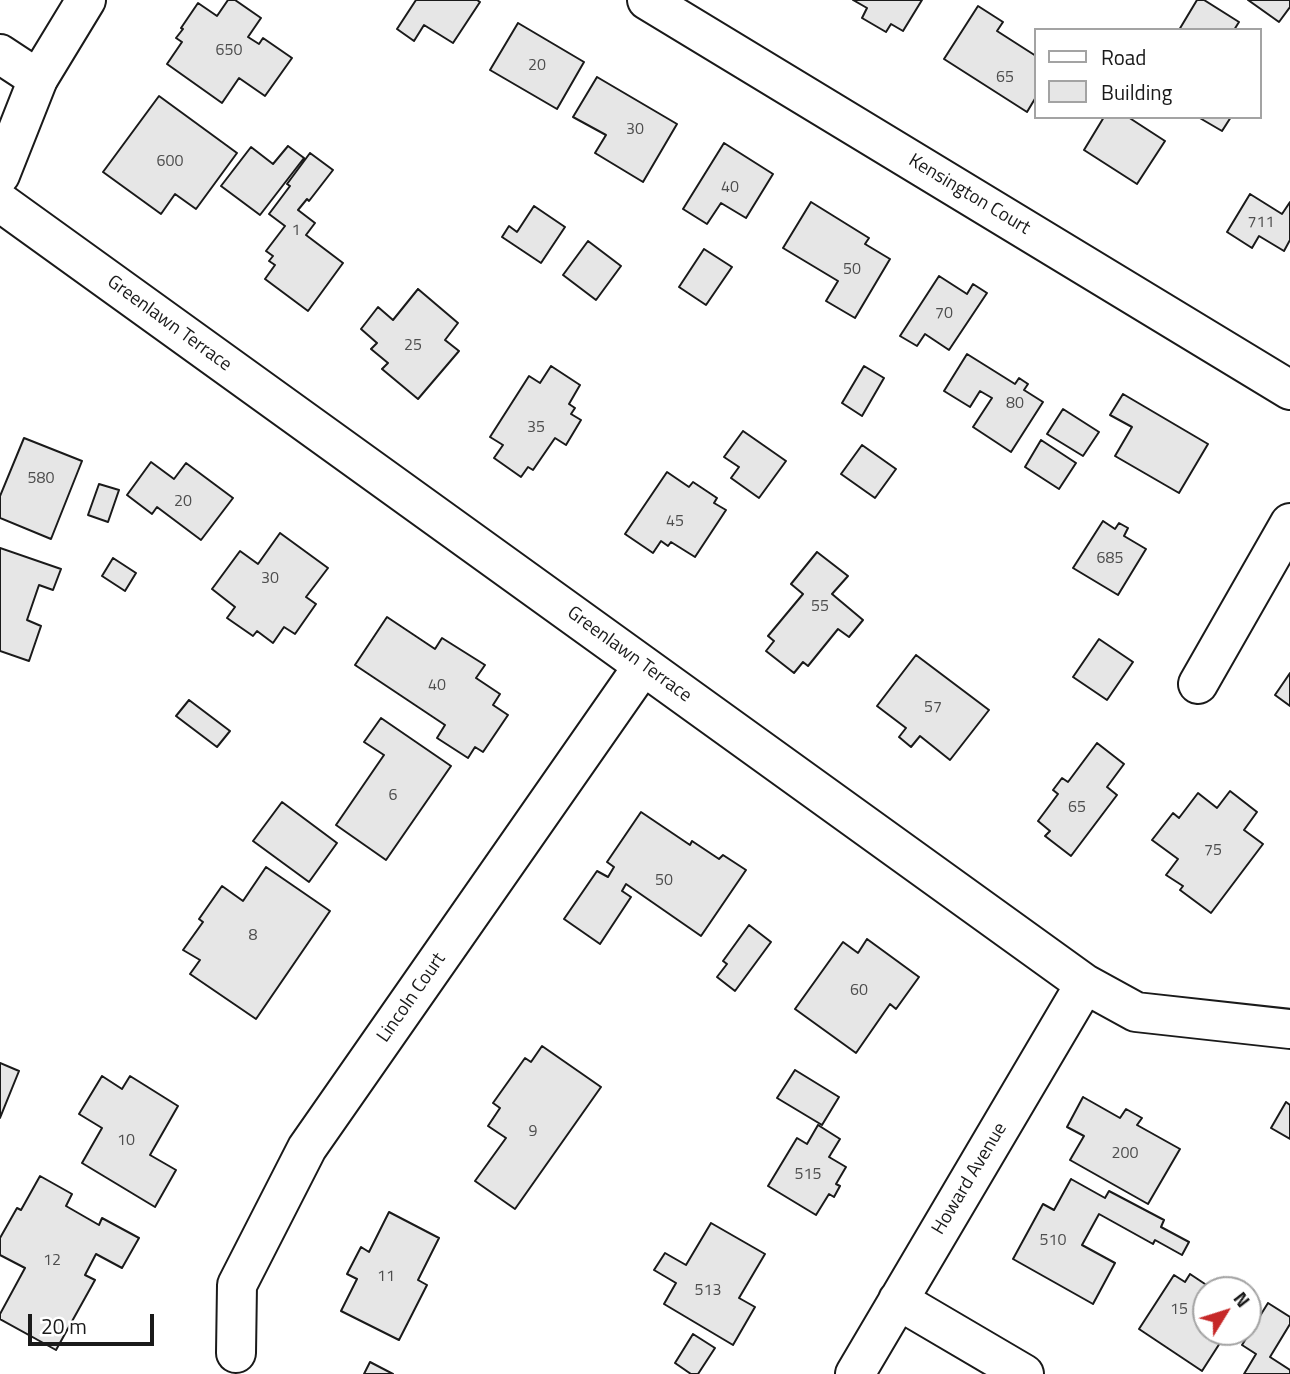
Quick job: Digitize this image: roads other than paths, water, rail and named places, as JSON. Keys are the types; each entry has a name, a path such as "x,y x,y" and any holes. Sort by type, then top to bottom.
{"street":[{"path":"0,175 38,79 86,0"},
{"name":"Kensington Court","path":"647,0 1290,390"},
{"path":"0,54 38,79"},
{"name":"Greenlawn Terrace","path":"0,202 1085,984 1136,1012 1290,1030"},
{"path":"1198,684 1290,523"},
{"name":"Lincoln Court","path":"236,1353 237,1285 307,1148 643,666"},
{"name":"Howard Avenue","path":"855,1374 1085,984"},
{"path":"898,1300 1024,1374"}]}
